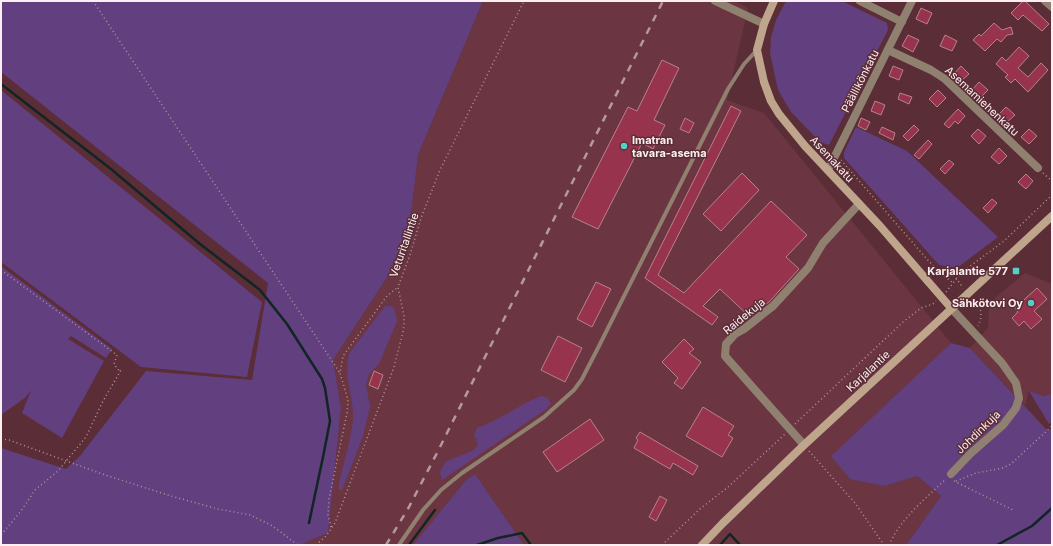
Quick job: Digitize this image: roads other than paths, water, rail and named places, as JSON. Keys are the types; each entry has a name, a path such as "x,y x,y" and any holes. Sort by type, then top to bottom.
{"main road":[{"name":"Asemakatu","path":"774,1 764,24 757,50 764,82 771,101 779,114 805,146 880,226 951,308"},
{"name":"Karjalantie","path":"702,545 804,445 1052,216"}],"street":[{"path":"715,1 764,24"},
{"path":"860,1 902,22"},
{"name":"Päällikönkatu","path":"828,170 912,1"},
{"path":"1045,1 1052,7"},
{"name":"Asemamiehenkatu","path":"888,50 931,70 945,79 1038,168"},
{"name":"Raidekuja","path":"804,445 725,356 726,344 735,334 744,329 773,306 808,268 823,243 859,204"},
{"name":"Johdinkuja","path":"951,308 1002,363 1016,383 1019,398 1016,408 1003,425 971,454 952,478"}],"lane":[{"path":"399,545 423,510 441,490 462,473 544,417 574,390 582,379 728,89 744,64 757,50"}],"waterway":[{"path":"1,84 111,169 200,244 260,290 287,324 322,379 325,388 330,421 309,523"},
{"path":"997,545 1032,526 1052,508"},
{"path":"409,545 435,510"},
{"path":"477,545 498,538 522,533 531,545"},
{"path":"720,545 730,534 740,545"}],"railway":[{"path":"386,545 409,507 438,451 663,1"}],"place":[{"name":"Imatran tavara-asema","path":"624,146"},
{"name":"Karjalantie 577","path":"1016,271"},
{"name":"Sähkötovi Oy","path":"1031,303"}]}
